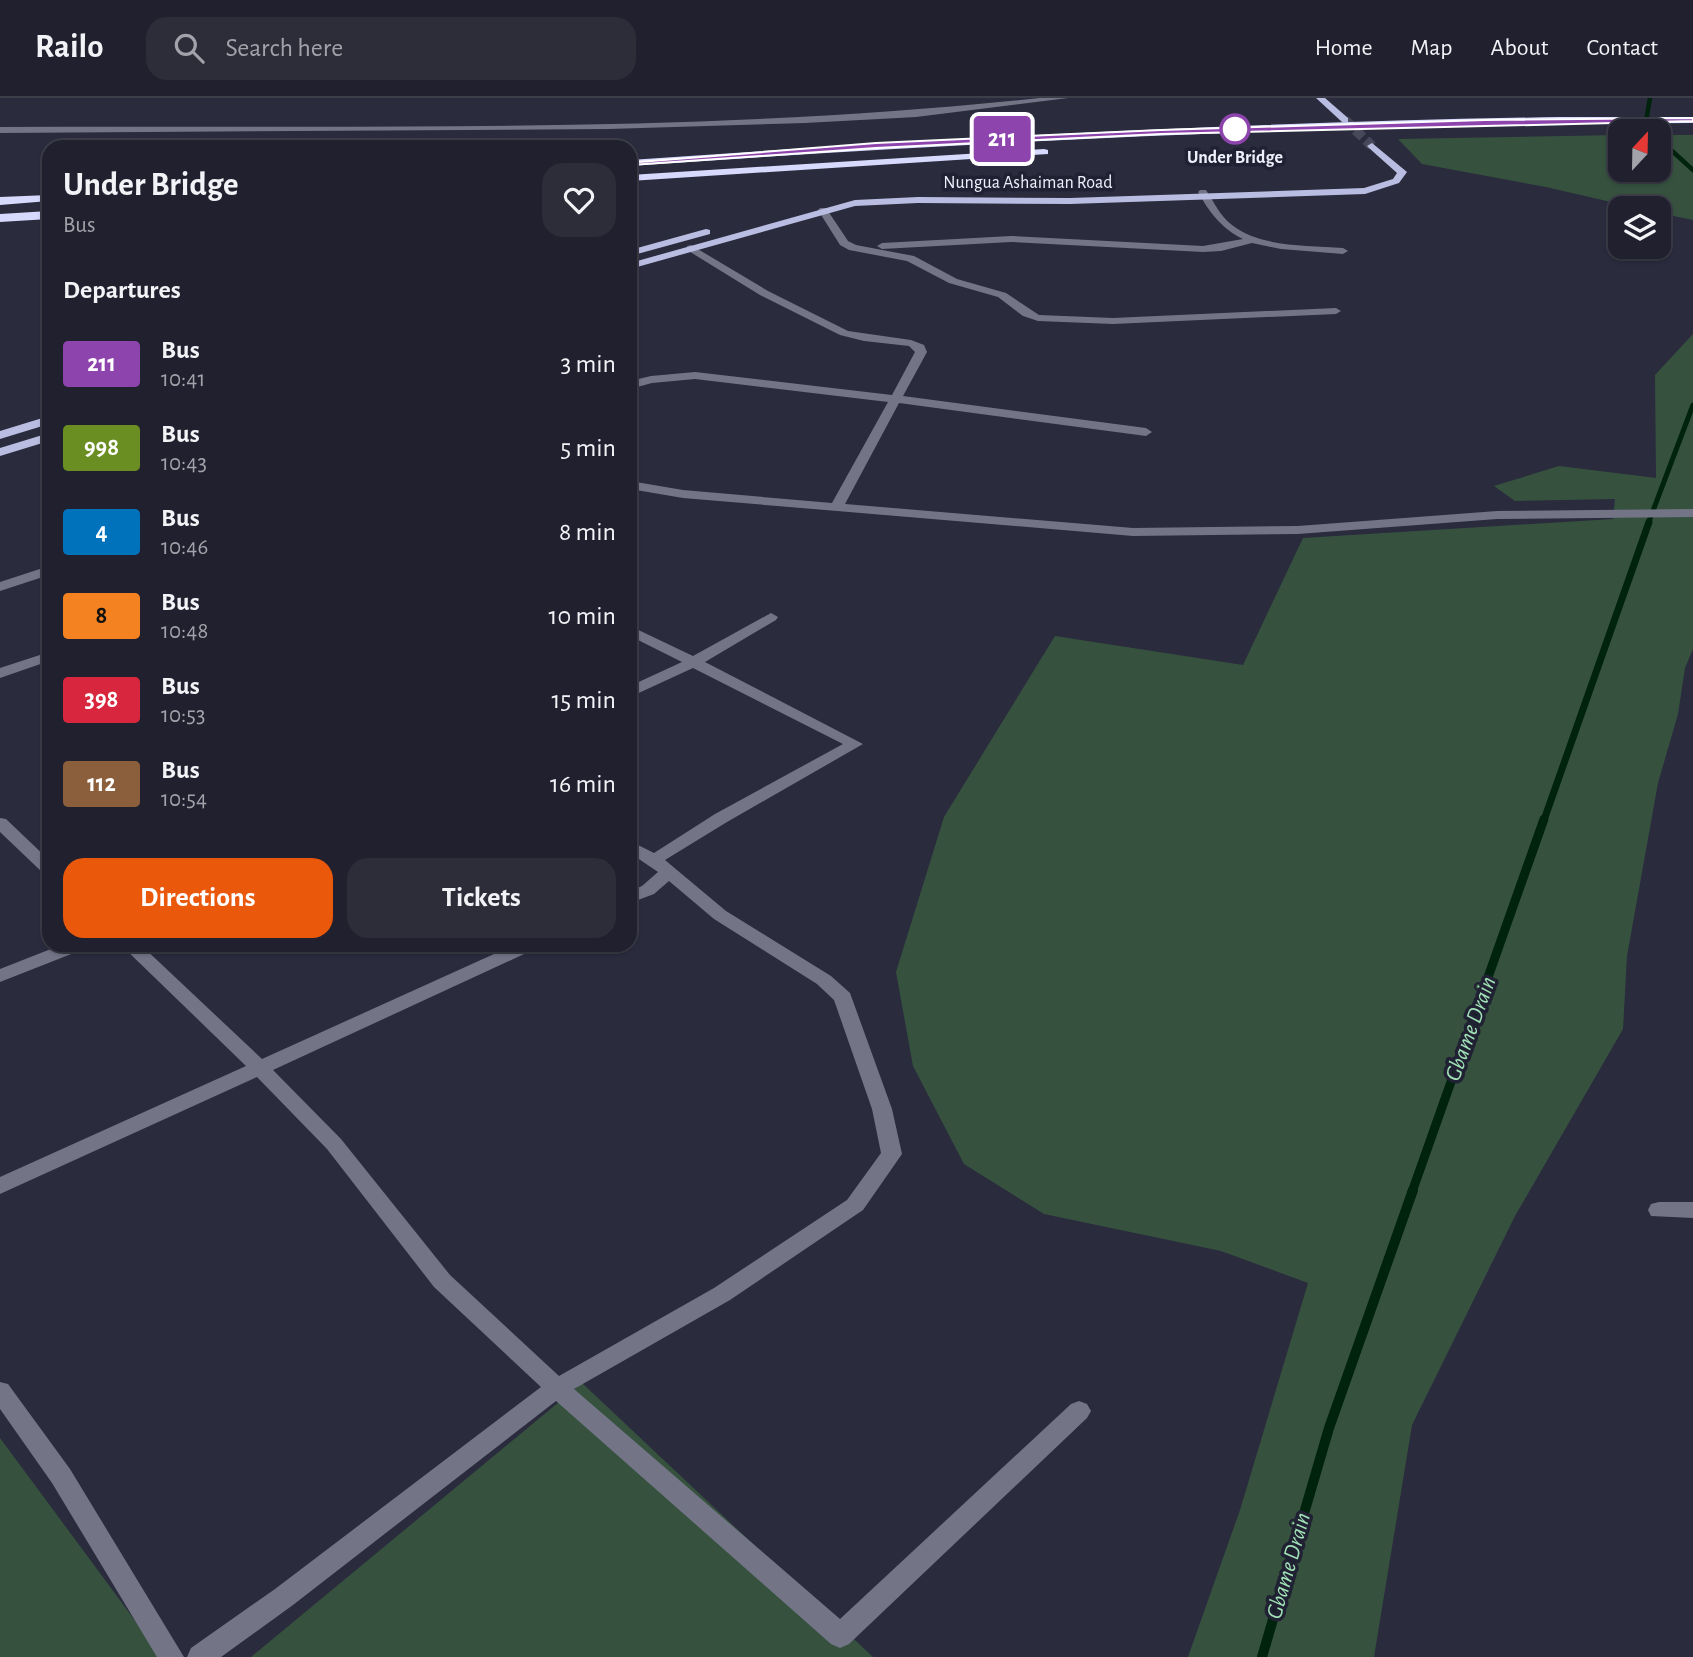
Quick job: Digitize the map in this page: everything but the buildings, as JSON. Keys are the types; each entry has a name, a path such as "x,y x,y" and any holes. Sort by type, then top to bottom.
{"highway":[{"path":"637,162 876,145 1161,132 1693,120"},
{"path":"1355,139 1383,138"},
{"path":"637,178 1063,151"},
{"path":"0,201 42,198"},
{"path":"0,218 42,215"}],"main road":[{"path":"1320,98 1345,120"},
{"name":"Nungua Ashaiman Road","path":"801,206 842,197 886,194 1204,195 1365,191 1396,181 1402,172 1372,146"},
{"path":"1382,154 1384,167"},
{"name":"Nungua Ashaiman Road","path":"637,264 823,210 881,201 1070,201 1204,195 1344,188 1362,185 1377,178"},
{"path":"637,251 714,229"},
{"path":"0,435 42,422"},
{"path":"0,452 42,439"}],"street":[{"path":"0,130 595,126 805,120 916,114 1064,98"},
{"path":"1204,195 1229,230 1248,241"},
{"path":"823,210 845,243 853,248 910,258 953,281 1002,295 1027,314 1047,319 1113,321 1336,311"},
{"path":"853,248 1022,239 1203,249 1248,241 1343,251"},
{"path":"691,248 764,293 844,333 911,343 920,347 921,352 897,399 837,506"},
{"path":"637,382 652,377 705,377 1146,432"},
{"path":"637,486 683,494 1132,532 1298,530 1497,514 1693,513"},
{"path":"0,587 42,572"},
{"path":"637,689 694,662 771,617"},
{"path":"637,634 855,744 721,818 661,866 648,890 637,895"},
{"path":"0,673 42,658"},
{"path":"0,823 42,862"},
{"path":"200,1657 295,1589 557,1388 722,1294 855,1205 892,1154 882,1109 843,997 824,980 720,915 661,866 637,851"},
{"path":"0,976 60,952"},
{"path":"137,952 261,1068 334,1144 442,1281 557,1388 840,1636 1040,1451 1079,1411"},
{"path":"0,1186 514,952"},
{"path":"1659,1210 1693,1210"},
{"path":"0,1391 61,1476 171,1657"}],"green space":[{"path":"1608,135 1608,182 1671,182 1671,135 1693,135 1693,220 1671,215 1671,196 1608,196 1608,201 1422,164 1398,139"},
{"path":"1693,334 1693,649 1685,668 1678,714 1658,783 1627,956 1623,1029 1515,1216 1412,1425 1374,1657 1188,1657 1240,1510 1308,1283 1221,1251 1044,1214 964,1164 913,1066 896,972 944,817 1055,636 1243,665 1303,538 1613,519 1615,499 1515,501 1494,486 1559,466 1656,478 1655,375"},
{"path":"582,1383 873,1657 251,1657"},
{"path":"0,1438 162,1657 0,1657"}],"waterway":[{"name":"Gbame Drain","path":"1646,119 1650,98"},
{"name":"Gbame Drain","path":"1671,150 1693,170"},
{"name":"Gbame Drain","path":"1648,524 1693,405"},
{"name":"Gbame Drain","path":"1544,820 1649,522"},
{"name":"Gbame Drain","path":"1412,1192 1544,819"},
{"name":"Gbame Drain","path":"1262,1657 1329,1428 1413,1190"}],"tunnel":[{"path":"1345,120 1372,146"}],"bus line":[{"name":"211","path":"637,162 876,145 1161,132 1485,122 1693,120"}],"place":[{"name":"Under Bridge","path":"1235,129"}]}
